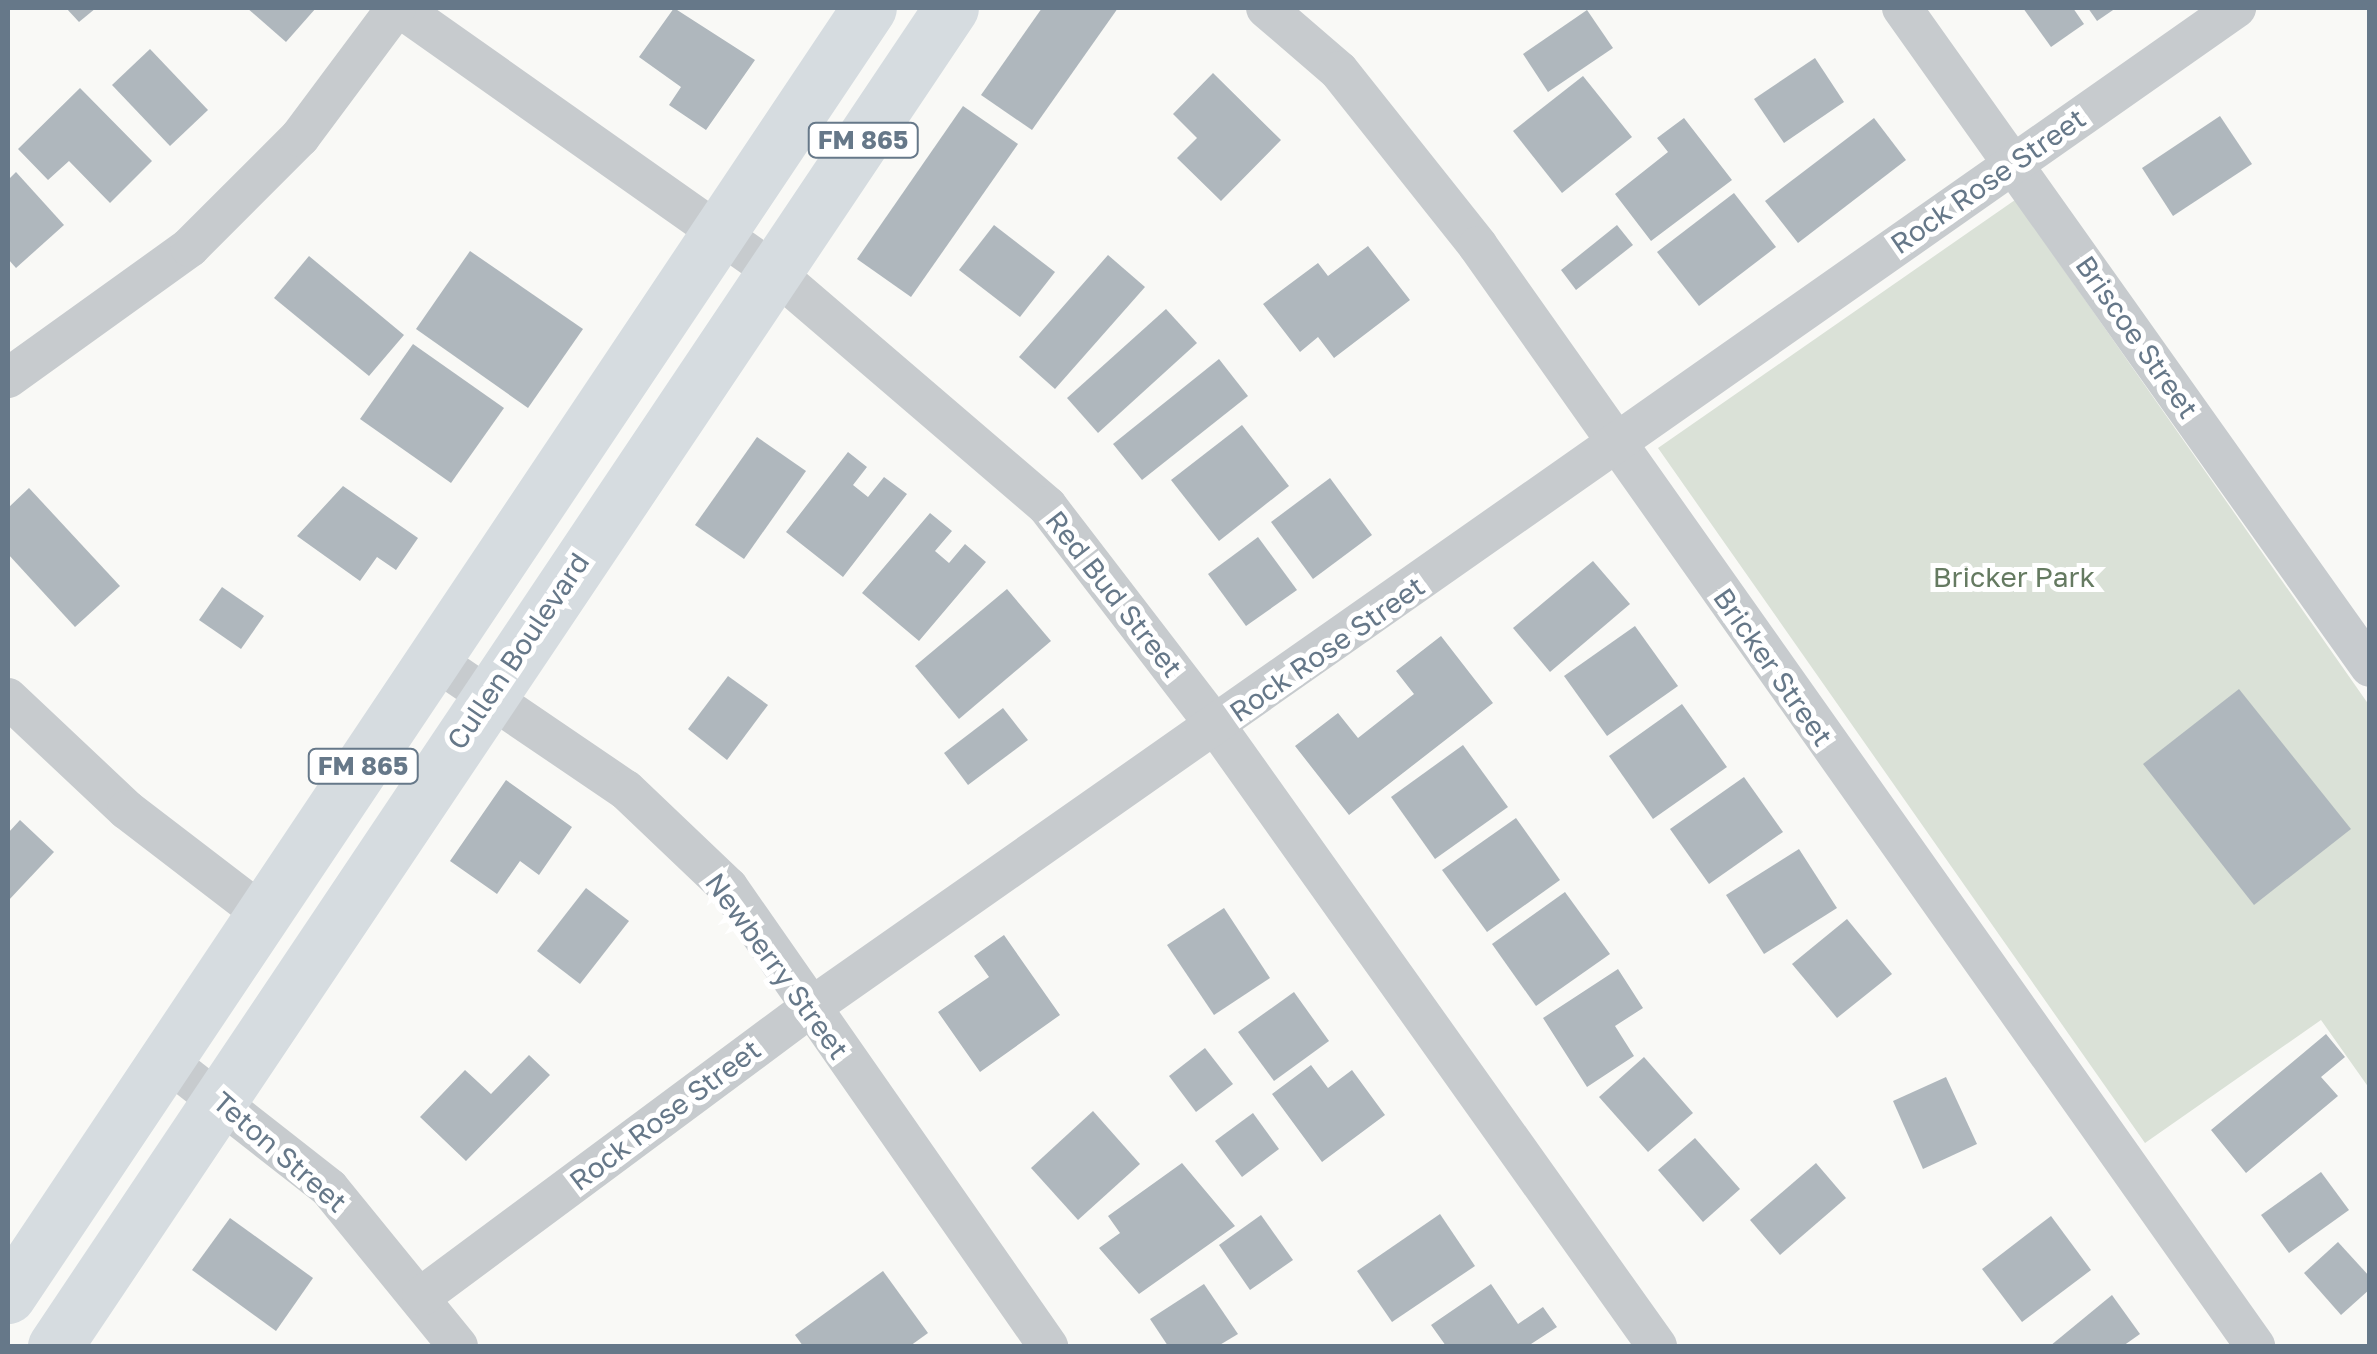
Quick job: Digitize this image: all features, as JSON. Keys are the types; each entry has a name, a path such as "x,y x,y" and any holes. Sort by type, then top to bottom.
{"main road":[{"name":"FM 865","path":"8,1296 869,8"},
{"name":"Cullen Boulevard","path":"54,1346 951,8"},
{"path":"265,916 319,952"}],"street":[{"name":"Red Bud Street","path":"398,8 774,272 1048,506 1216,726 1657,1346"},
{"path":"8,378 190,246 300,137 398,8"},
{"name":"Bricker Street","path":"1266,8 1339,70 1478,246 2256,1346"},
{"name":"Briscoe Street","path":"1902,8 2370,668"},
{"name":"Rock Rose Street","path":"422,1296 810,1008 1617,447 2236,8"},
{"name":"Newberry Street","path":"434,658 626,790 728,887 1048,1346"},
{"path":"8,698 126,810 265,916"},
{"name":"Teton Street","path":"167,1061 220,1098 329,1188 422,1296 458,1346"}],"green space":[{"name":"Bricker Park","path":"2015,200 2369,705 2369,1088 2321,1020 2145,1143 1658,448"}],"building":[{"path":"66,8 96,8 79,22"},
{"path":"247,8 316,8 286,42"},
{"path":"674,8 755,60 706,130 669,105 681,87 639,57"},
{"path":"1042,8 1118,8 1032,130 981,95"},
{"path":"2023,8 2073,8 2084,24 2051,47"},
{"path":"2088,8 2116,8 2097,21"},
{"path":"1587,10 1613,48 1548,92 1523,54"},
{"path":"150,49 208,110 170,146 112,85"},
{"path":"1815,58 1844,102 1784,143 1754,99"},
{"path":"1213,73 1281,140 1221,201 1177,158 1197,138 1173,114"},
{"path":"1583,76 1632,137 1562,193 1513,131"},
{"path":"80,88 152,161 110,203 69,161 48,180 18,149"},
{"path":"963,106 1018,144 911,297 857,259"},
{"path":"2220,116 2252,164 2173,216 2142,168"},
{"path":"1684,118 1732,180 1651,241 1615,194 1668,152 1657,138"},
{"path":"1874,118 1906,160 1798,243 1765,201"},
{"path":"16,172 64,225 16,268 8,259 8,180"},
{"path":"1734,193 1776,247 1699,306 1657,252"},
{"path":"994,225 1055,272 1020,317 959,270"},
{"path":"1617,225 1633,245 1576,290 1561,270"},
{"path":"1368,246 1410,300 1334,358 1318,337 1300,352 1263,304 1318,263 1328,276"},
{"path":"470,251 583,329 528,408 416,329"},
{"path":"1108,255 1145,287 1055,389 1019,357"},
{"path":"309,256 404,335 369,376 274,298"},
{"path":"1166,309 1197,343 1098,433 1067,398"},
{"path":"413,344 504,408 451,483 360,419"},
{"path":"1219,359 1248,396 1142,480 1113,444"},
{"path":"1242,425 1289,486 1219,541 1171,480"},
{"path":"757,437 806,471 744,559 695,525"},
{"path":"848,452 867,467 853,485 868,497 884,477 907,494 843,577 786,532"},
{"path":"1330,478 1372,535 1313,579 1271,522"},
{"path":"343,486 418,538 396,570 377,557 360,581 297,536"},
{"path":"29,488 120,586 75,627 8,554 8,508"},
{"path":"930,513 952,531 935,551 949,563 965,544 986,562 919,641 862,593"},
{"path":"1258,537 1297,590 1246,626 1208,574"},
{"path":"1593,561 1630,604 1550,672 1513,628"},
{"path":"222,587 264,616 241,649 199,620"},
{"path":"1007,589 1051,641 959,719 915,666"},
{"path":"1635,626 1678,686 1607,736 1564,676"},
{"path":"1441,636 1493,703 1349,815 1295,746 1338,713 1358,738 1414,694 1396,671"},
{"path":"728,676 768,705 727,760 688,729"},
{"path":"2239,689 2351,829 2254,905 2143,764"},
{"path":"1682,704 1727,767 1653,819 1609,756"},
{"path":"1003,708 1028,740 968,785 944,753"},
{"path":"1463,745 1508,807 1435,859 1391,797"},
{"path":"1744,777 1783,832 1709,884 1670,829"},
{"path":"506,780 572,827 539,875 520,861 497,894 450,861"},
{"path":"1516,818 1560,880 1487,932 1442,870"},
{"path":"20,820 54,852 8,901 8,833"},
{"path":"1799,849 1837,908 1764,954 1726,895"},
{"path":"586,888 629,921 580,984 537,951"},
{"path":"1565,892 1610,954 1536,1006 1492,944"},
{"path":"1224,908 1270,978 1214,1015 1167,945"},
{"path":"1847,919 1892,974 1837,1018 1792,964"},
{"path":"1004,935 1060,1015 980,1072 938,1012 989,977 974,956"},
{"path":"1618,969 1643,1008 1615,1026 1634,1056 1587,1087 1543,1018"},
{"path":"1294,992 1329,1041 1274,1081 1238,1032"},
{"path":"2326,1034 2345,1057 2321,1077 2338,1096 2246,1173 2211,1130"},
{"path":"1205,1048 1233,1084 1196,1112 1169,1076"},
{"path":"529,1055 550,1075 466,1161 420,1117 465,1070 491,1094"},
{"path":"1644,1057 1693,1113 1648,1152 1599,1097"},
{"path":"1311,1065 1328,1088 1352,1070 1385,1115 1322,1162 1272,1094"},
{"path":"1946,1077 1977,1144 1923,1169 1893,1101"},
{"path":"1093,1111 1140,1164 1078,1220 1031,1168"},
{"path":"1253,1113 1279,1149 1242,1177 1215,1141"},
{"path":"1695,1138 1740,1189 1703,1222 1658,1170"},
{"path":"1182,1163 1235,1226 1139,1294 1099,1248 1120,1233 1108,1216"},
{"path":"1816,1163 1846,1198 1780,1255 1750,1220"},
{"path":"2321,1172 2349,1210 2289,1253 2261,1215"},
{"path":"1440,1214 1475,1266 1392,1322 1357,1271"},
{"path":"1261,1215 1293,1260 1250,1290 1219,1245"},
{"path":"2051,1216 2091,1270 2022,1322 1982,1269"},
{"path":"230,1218 313,1278 276,1331 192,1270"},
{"path":"2338,1242 2370,1277 2370,1289 2341,1315 2304,1273"},
{"path":"883,1271 928,1333 910,1346 803,1346 795,1335"},
{"path":"1204,1284 1238,1334 1218,1346 1168,1346 1150,1319"},
{"path":"1491,1284 1518,1324 1543,1307 1557,1327 1528,1346 1446,1346 1431,1325"},
{"path":"2112,1295 2140,1334 2123,1346 2050,1346"}]}
